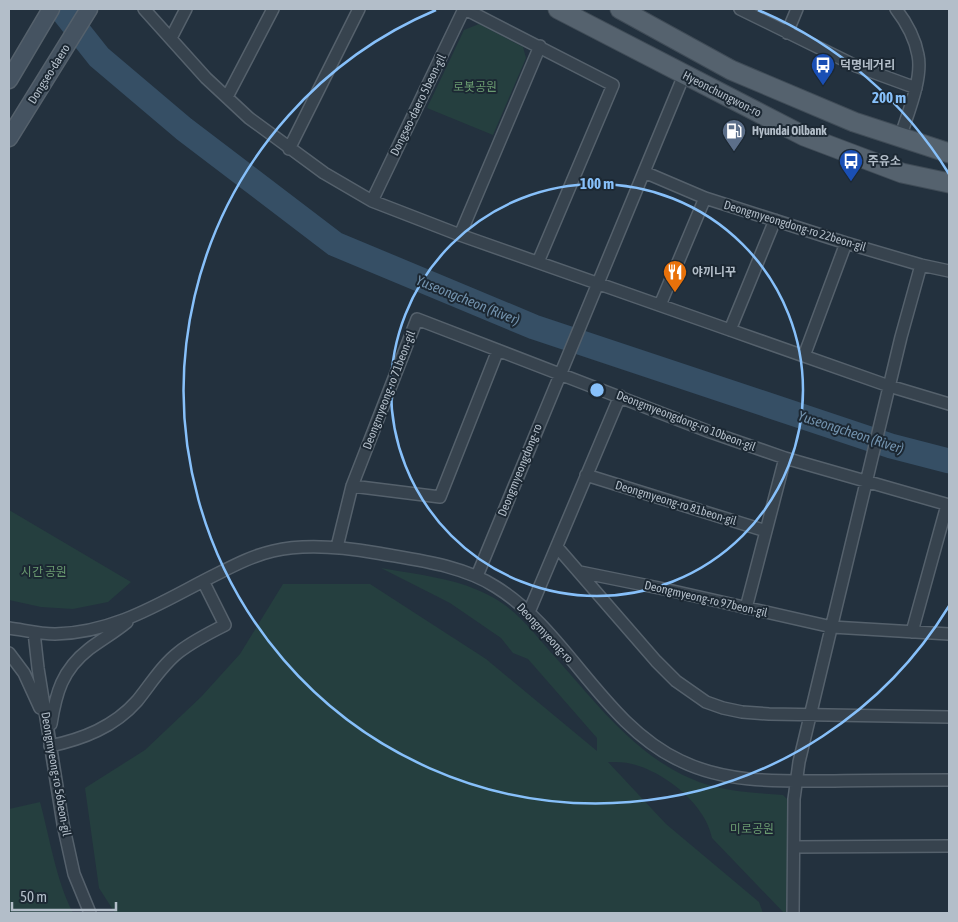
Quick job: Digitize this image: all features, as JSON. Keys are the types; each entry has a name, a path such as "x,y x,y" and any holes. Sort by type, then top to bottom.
{"main road":[{"name":"Hyeonchungwon-ro","path":"558,9 804,136 902,173 949,183"},
{"path":"620,9 731,70 854,122 949,153"}],"street":[{"name":"Dongseo-daero","path":"9,138 89,9"},
{"path":"144,9 201,72 249,118 324,174 372,200 460,235 889,386 949,404"},
{"path":"171,38 186,9"},
{"path":"227,97 273,9"},
{"path":"289,148 359,9"},
{"path":"464,9 540,46 613,85 538,262"},
{"name":"Dongseo-daero 5beon-gil","path":"372,200 464,9"},
{"path":"740,9 856,66 916,88"},
{"path":"787,33 797,9"},
{"path":"896,9 912,36 919,56 916,88 900,138"},
{"path":"9,80 48,14"},
{"path":"460,235 540,46"},
{"path":"598,283 684,75"},
{"name":"Deongmyeongdong-ro 22beon-gil","path":"644,172 704,198 846,243 921,265 949,271"},
{"path":"660,305 704,198"},
{"path":"730,330 776,220"},
{"path":"804,356 846,243"},
{"path":"793,913 794,799 796,781 889,386 921,265"},
{"name":"Deongmyeongdong-ro","path":"476,576 598,283"},
{"name":"Deongmyeong-ro 71beon-gil","path":"337,547 352,486 417,319 498,350 562,369"},
{"path":"352,486 440,497 498,350"},
{"name":"Deongmyeongdong-ro 10beon-gil","path":"562,369 620,396 710,432 785,458 868,477 948,505"},
{"path":"529,612 620,396"},
{"path":"746,608 785,458"},
{"name":"Deongmyeong-ro 81beon-gil","path":"586,475 766,531"},
{"path":"912,632 948,505"},
{"name":"Deongmyeong-ro","path":"9,628 54,634 105,627 132,617 246,560 274,551 337,547 434,564 476,576 496,587 529,612 624,720 654,746 681,762 714,773 743,779 796,781 949,780"},
{"path":"557,547 656,661 676,681 706,702 742,712 949,717"},
{"name":"Deongmyeong-ro 97beon-gil","path":"580,572 832,627 949,634"},
{"path":"49,741 78,740 99,730 121,716 136,702 157,675 178,653 200,638 225,625 203,581"},
{"path":"49,741 54,701 59,685 68,669 89,649 112,635 132,617"},
{"name":"Deongmyeong-ro 56beon-gil","path":"34,632 49,741 74,874 90,913"},
{"path":"9,653 27,680 37,700 49,741"},
{"path":"794,847 949,846"}],"green space":[{"name":"로봇공원","path":"479,24 523,47 526,58 493,135 427,108 464,30"},
{"name":"시간 공원","path":"9,510 131,582 108,602 73,609 41,607 9,600"},
{"name":"미로공원","path":"381,568 424,575 467,586 481,591 512,610 623,731 641,748 682,775 724,789 783,795 787,799 788,913 784,913 712,838 702,815 694,804 674,785 639,766 620,762 608,762 666,824 759,902 763,913 115,913 99,888 85,788 145,750 201,697 240,654 283,584 370,584 486,659 597,751 597,738 528,659 513,653 501,638 450,603"},
{"path":"40,802 62,887 73,913 9,913 9,809"}],"waterway":[{"name":"Yuseongcheon (River)","path":"61,9 99,57 184,129 335,244 534,327 891,446 949,461"}],"place":[{"name":"덕명네거리","path":"823,86"},
{"name":"Hyundai Oilbank","path":"734,152"},
{"name":"주유소","path":"851,182"},
{"name":"야끼니꾸","path":"675,293"}]}
